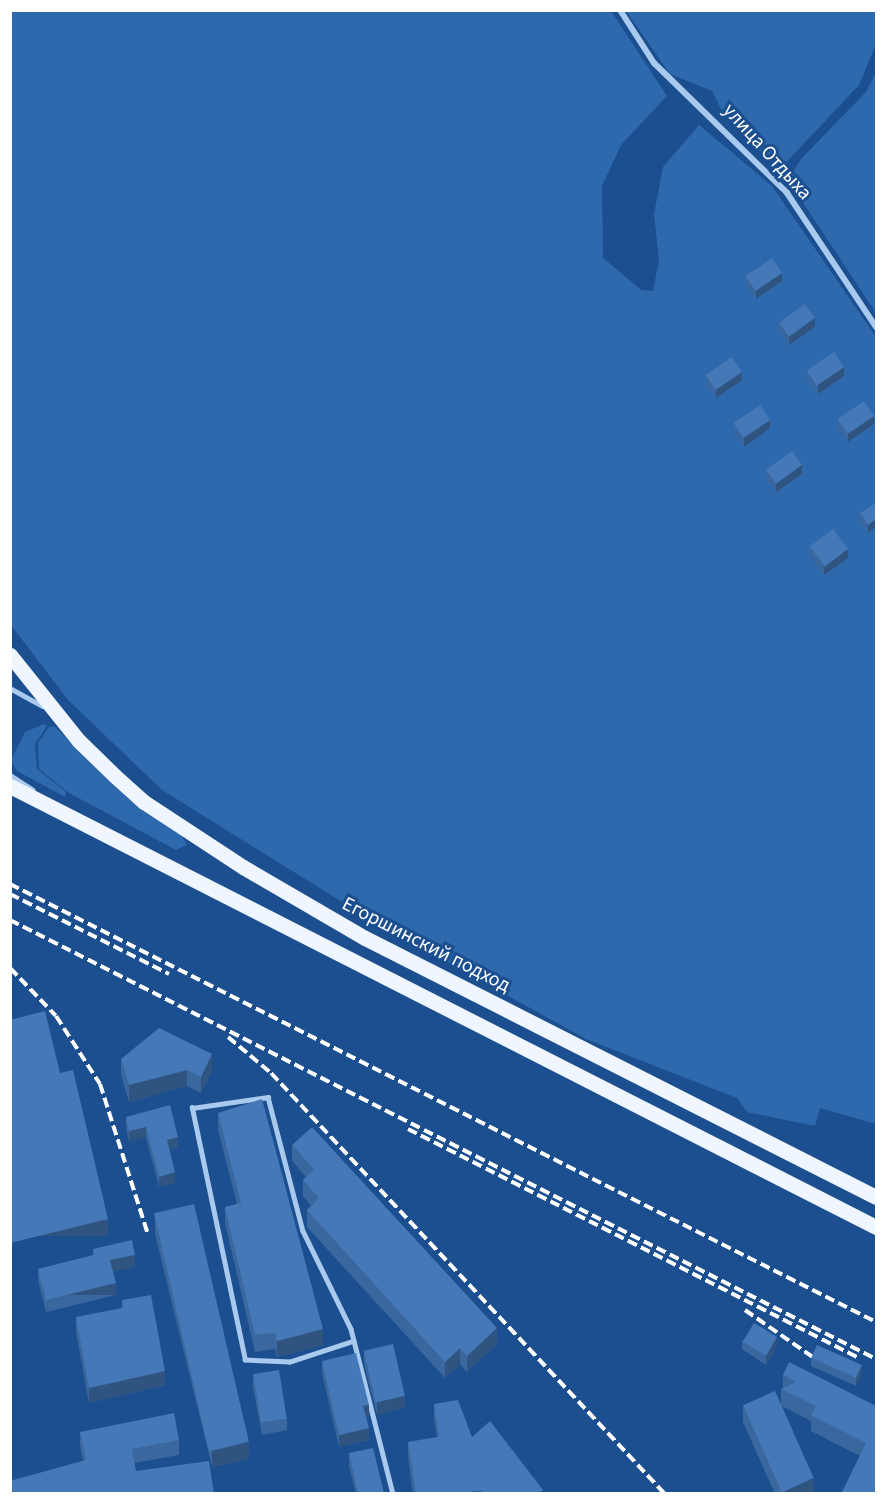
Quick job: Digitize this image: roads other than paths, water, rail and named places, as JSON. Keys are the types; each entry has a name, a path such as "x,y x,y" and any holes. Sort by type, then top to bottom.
{"main road":[{"name":"Егоршинский подход","path":"10,655 79,741 144,802 315,910 876,1197"},
{"path":"10,786 876,1227"}],"street":[{"name":"улица Отдыха","path":"620,10 654,63 787,193 876,327"}],"lane":[{"path":"10,688 41,705 79,741"},
{"path":"10,775 112,839"},
{"path":"354,1341 290,1362 246,1360 192,1108 268,1097 303,1230 354,1341 393,1494"}],"railway":[{"path":"10,884 876,1322"},
{"path":"10,894 169,974"},
{"path":"10,920 876,1359"},
{"path":"10,968 56,1016 100,1084 148,1234"},
{"path":"228,1037 271,1073 665,1494"},
{"path":"408,1129 857,1357"},
{"path":"745,1310 814,1358"}]}
